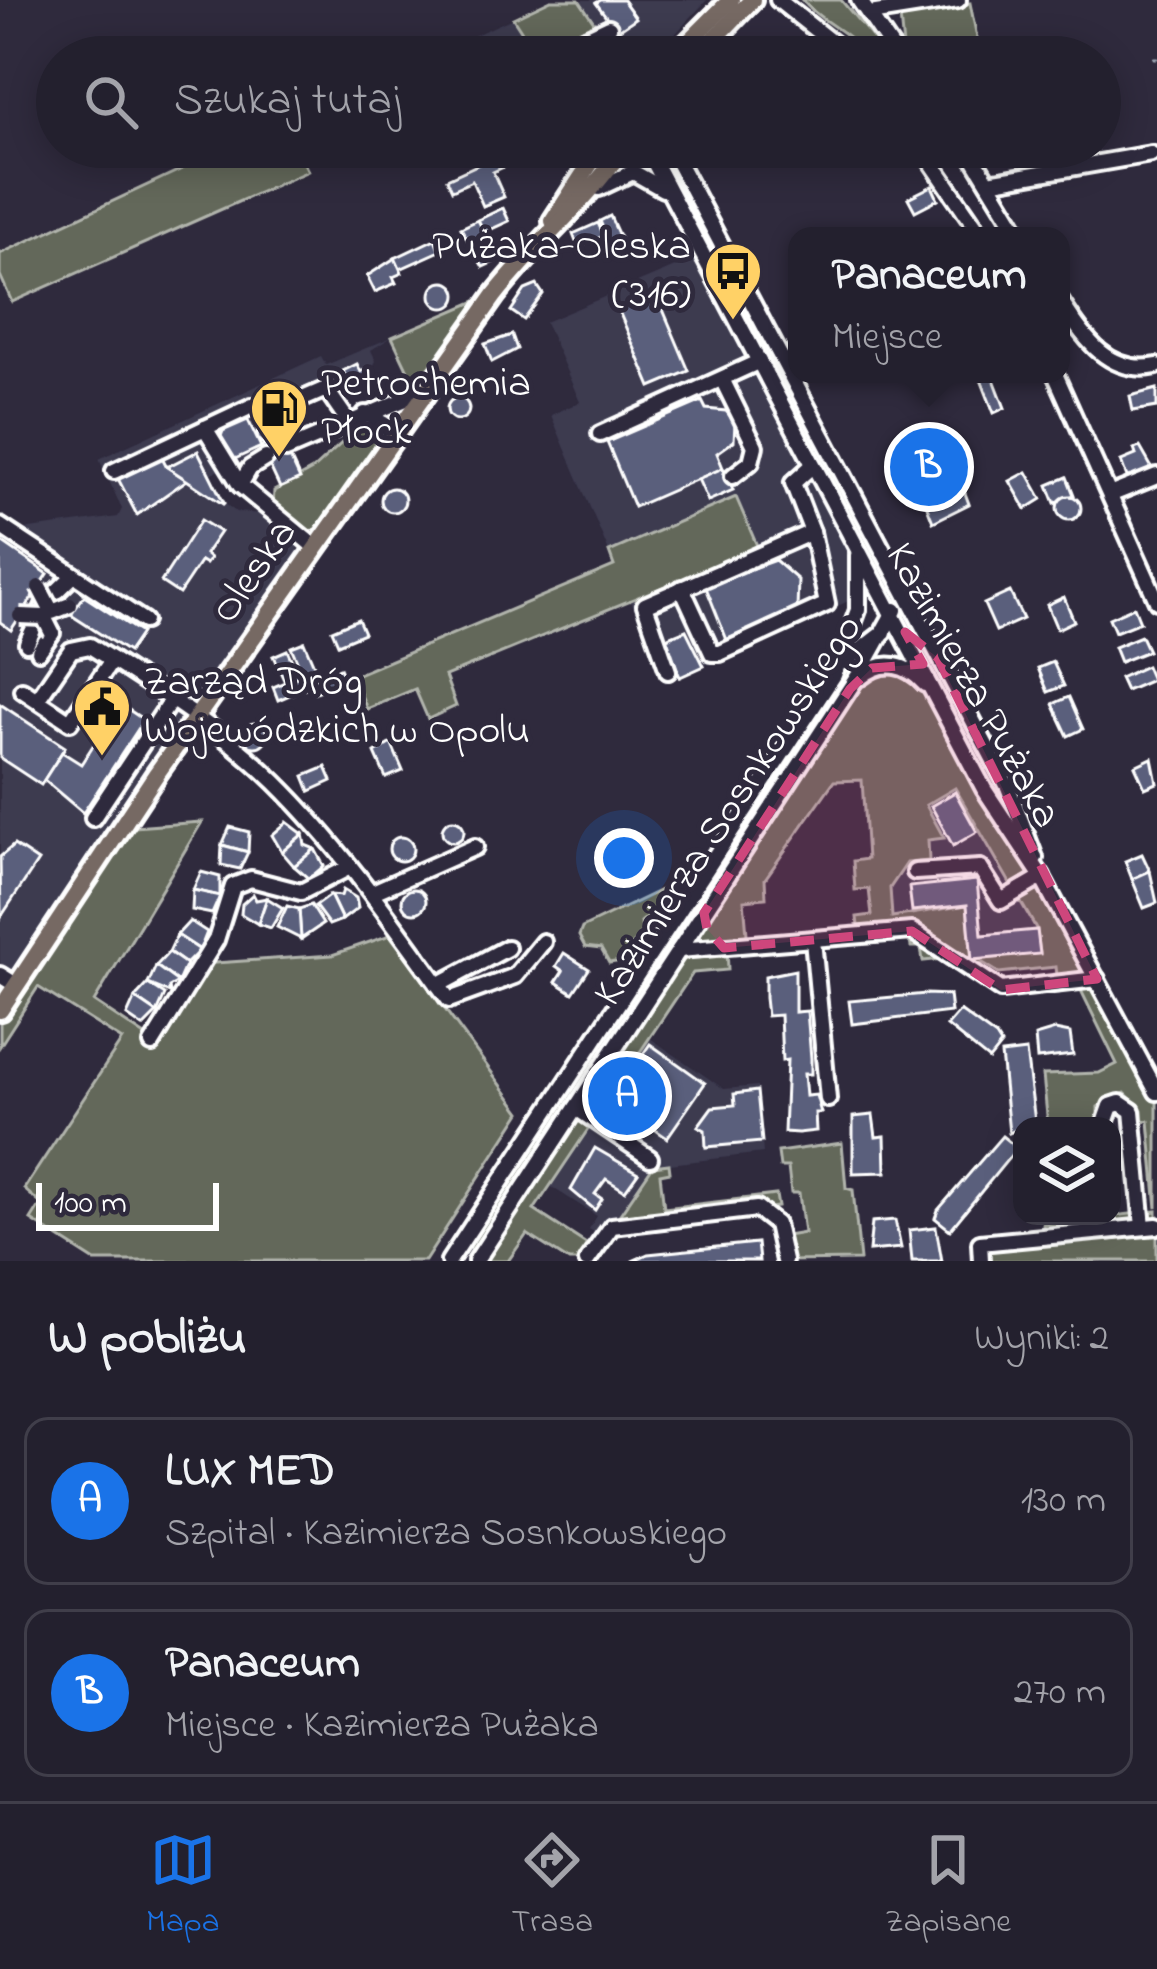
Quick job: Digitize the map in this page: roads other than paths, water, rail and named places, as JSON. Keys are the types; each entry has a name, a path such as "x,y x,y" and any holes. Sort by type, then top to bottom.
{"main road":[{"path":"695,36 731,0"},
{"path":"717,36 752,0"},
{"name":"Oleska","path":"0,1010 8,980 429,388 539,242 587,168"},
{"name":"Oleska","path":"539,242 584,201 608,168"}],"street":[{"path":"778,0 826,36"},
{"path":"793,0 804,17"},
{"path":"860,0 884,36"},
{"path":"870,14 958,0"},
{"path":"590,36 609,27"},
{"path":"1121,159 1151,154"},
{"name":"Kazimierza Pużaka","path":"656,168 984,789 1041,875 1157,1092"},
{"name":"Kazimierza Pużaka","path":"681,168 788,371"},
{"path":"935,168 976,227"},
{"path":"980,168 1016,227"},
{"path":"989,182 1070,168"},
{"path":"584,201 606,182 633,172 651,178 673,203"},
{"path":"1070,313 1106,357 1127,368 1157,366"},
{"path":"600,434 758,362"},
{"path":"722,381 755,446 751,462 733,476"},
{"name":"Kazimierza Pużaka","path":"794,383 1008,787 1041,875"},
{"path":"1059,383 1156,598"},
{"path":"286,450 429,388"},
{"path":"114,471 252,406 273,412 326,389 348,421"},
{"path":"365,414 384,424 393,440"},
{"path":"205,428 225,469 316,548"},
{"path":"240,485 250,468 266,458"},
{"path":"682,588 712,652 720,653 827,604 812,532 793,483 813,465"},
{"path":"1112,494 1157,476"},
{"path":"0,526 144,621"},
{"path":"668,671 644,608 812,532"},
{"name":"Kazimierza Sosnkowskiego","path":"449,1261 834,675 858,610 856,544"},
{"name":"Kazimierza Sosnkowskiego","path":"476,1261 886,631 895,613 893,570"},
{"path":"36,605 79,578"},
{"path":"36,605 55,613 70,605 79,578"},
{"path":"36,605 52,633 33,647 36,605"},
{"path":"834,675 863,643 886,631 922,639 938,658"},
{"path":"37,700 71,650 90,646 167,691 274,781 373,892 449,1000 515,976 543,942"},
{"path":"22,690 70,722 112,660"},
{"path":"850,689 872,668 899,666 918,676 939,704"},
{"path":"94,818 167,691"},
{"path":"373,892 475,847"},
{"path":"152,1044 216,940 233,886 250,879 301,892 350,867"},
{"path":"915,872 980,868 1001,901 1041,875"},
{"path":"704,913 706,929 724,948"},
{"path":"680,950 912,931 1001,990 1097,979"},
{"path":"813,940 828,1099"},
{"path":"438,985 507,948"},
{"path":"1107,1117 1111,1106 1120,1103 1132,1111 1150,1226"},
{"path":"576,1108 650,1158"},
{"path":"586,1261 606,1230 620,1223 758,1209 776,1223 784,1261"},
{"path":"981,1261 980,1243 1096,1225"}],"place":[{"name":"Pużaka-Oleska (316)","path":"733,322"},
{"name":"Petrochemia Płock","path":"279,459"},
{"name":"Panaceum","path":"929,467"},
{"name":"Zarząd Dróg Wojewódzkich w Opolu","path":"102,758"},
{"name":"LUX MED","path":"627,1096"}]}
